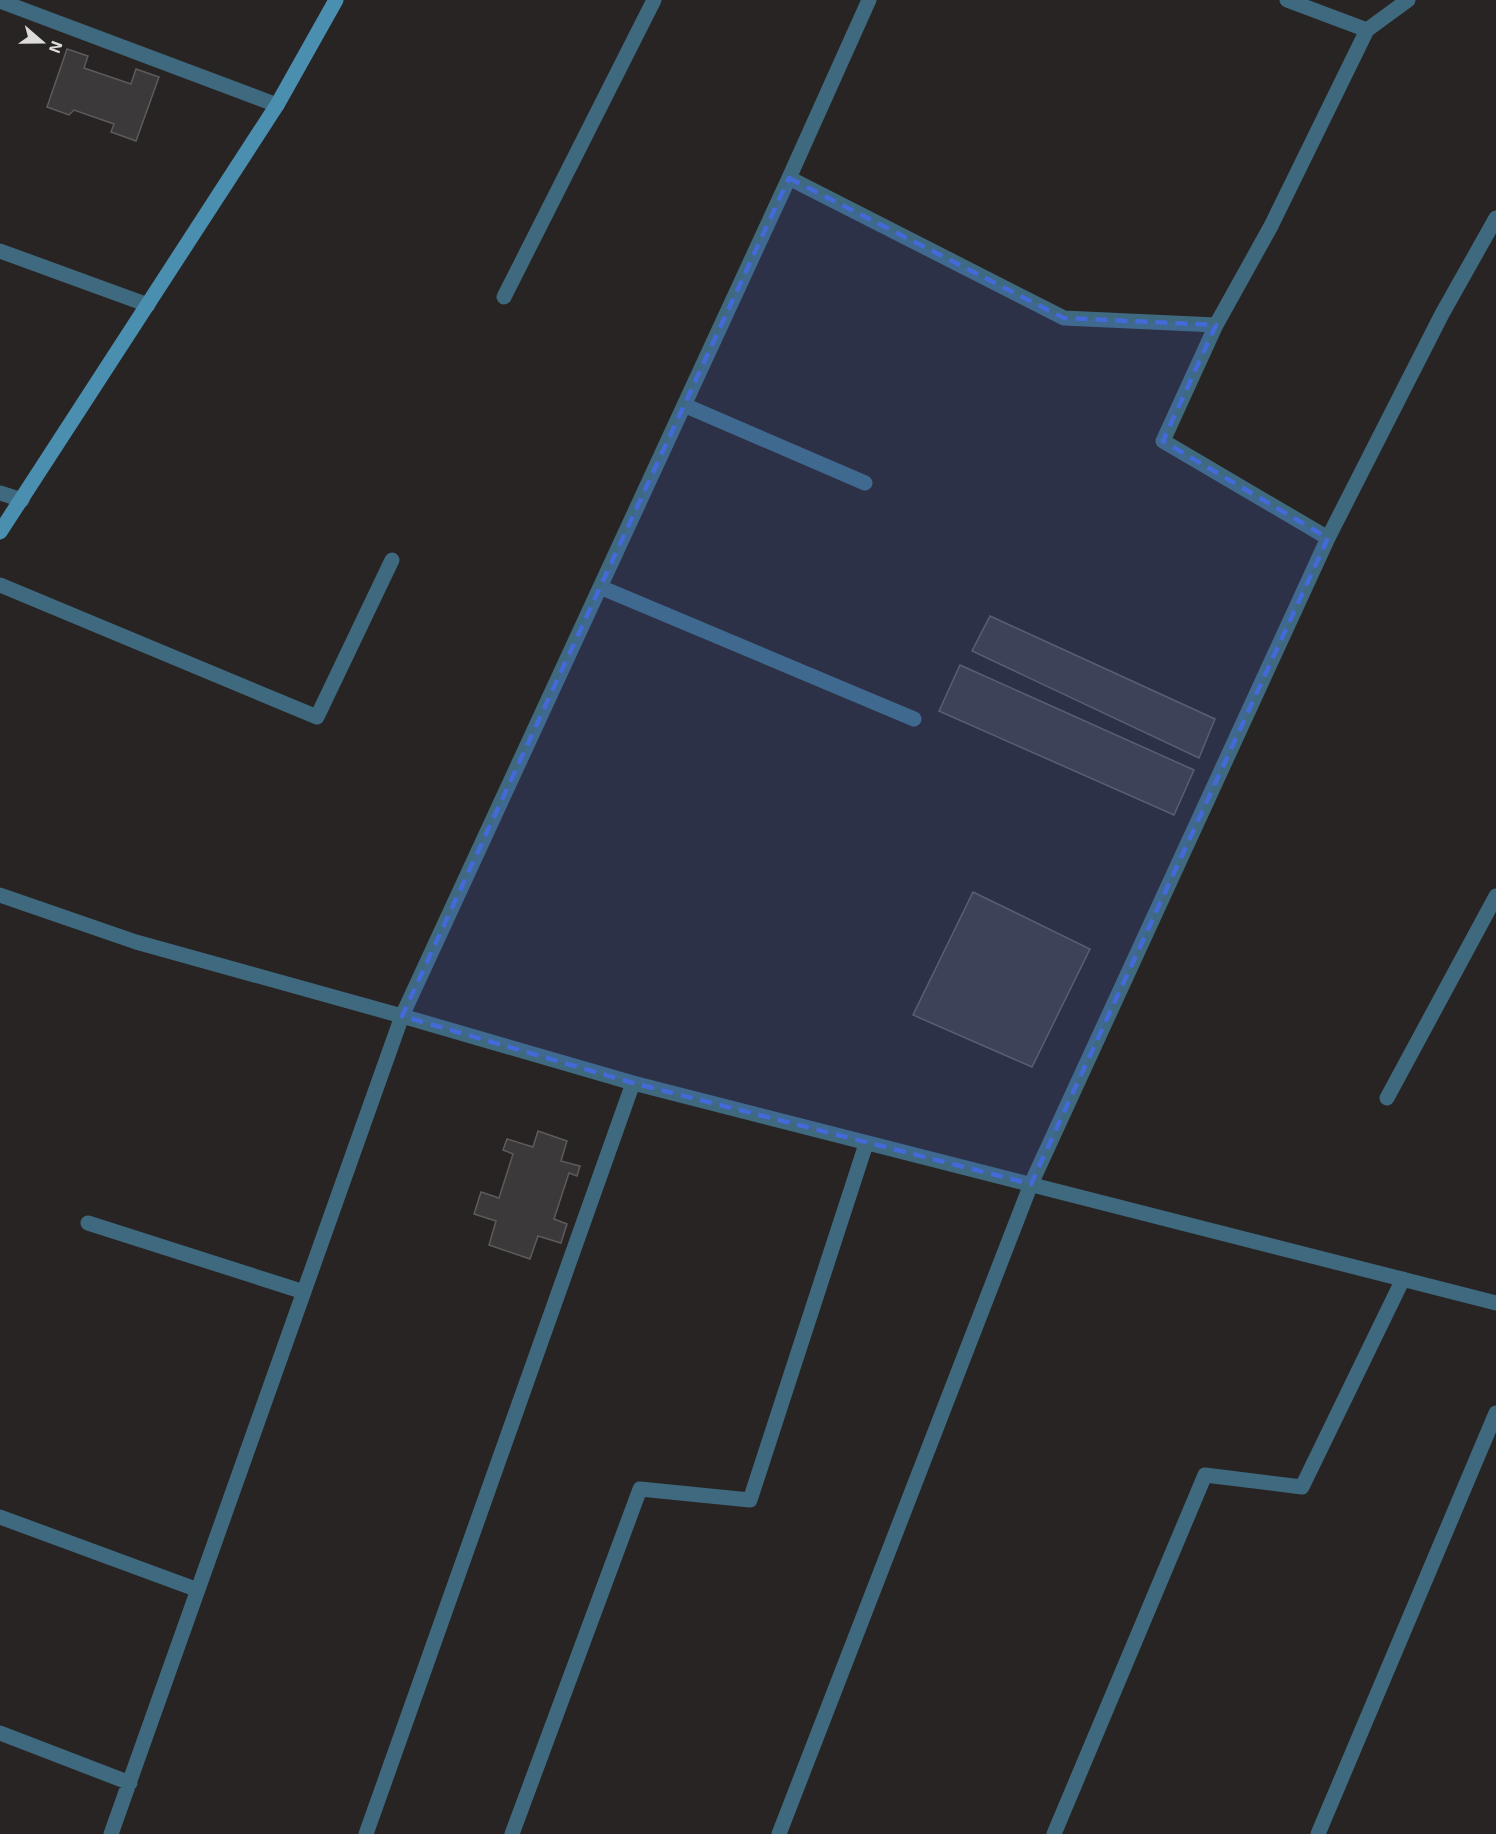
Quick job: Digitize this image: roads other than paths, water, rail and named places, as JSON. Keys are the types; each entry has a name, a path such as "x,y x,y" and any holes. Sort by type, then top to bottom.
{"street":[{"path":"0,532 277,105 336,0"},
{"path":"504,297 654,0"},
{"path":"111,1834 402,1016 869,0"},
{"path":"1287,0 1367,30"},
{"path":"1328,538 1163,441 1216,325 1271,226 1367,30 1408,0"},
{"path":"0,2 277,105"},
{"path":"789,178 1064,318 1216,325"},
{"path":"779,1834 1031,1184 1328,538 1443,314 1496,218"},
{"path":"0,251 148,305"},
{"path":"684,405 865,483"},
{"path":"0,493 22,500"},
{"path":"0,585 317,717 392,560"},
{"path":"600,587 914,719"},
{"path":"0,895 136,942 633,1083 1496,1303"},
{"path":"1387,1098 1496,896"},
{"path":"366,1834 633,1083"},
{"path":"512,1834 640,1489 750,1500 866,1144"},
{"path":"88,1223 304,1292"},
{"path":"1054,1834 1205,1475 1302,1487 1403,1279"},
{"path":"1318,1834 1496,1413"},
{"path":"0,1517 198,1590"},
{"path":"0,1733 130,1783"}]}
